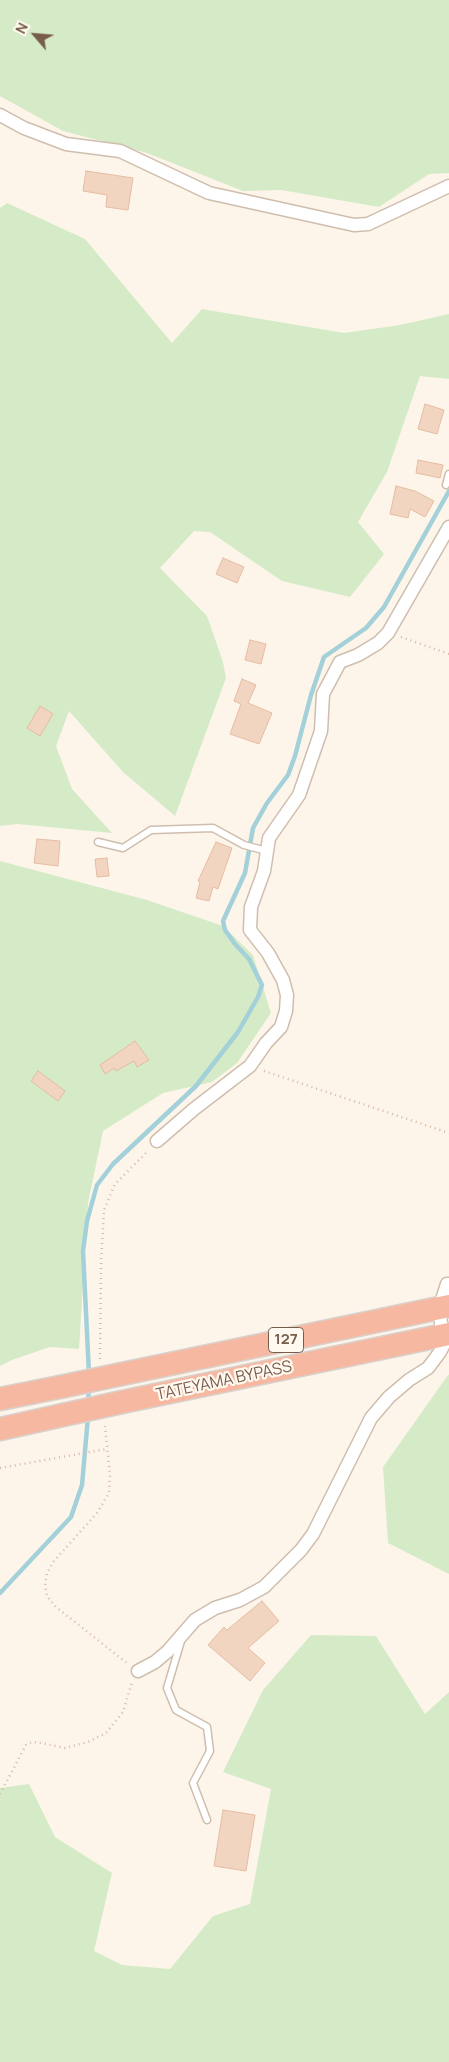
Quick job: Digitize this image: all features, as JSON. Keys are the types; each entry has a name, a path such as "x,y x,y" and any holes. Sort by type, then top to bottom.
{"highway":[{"name":"TATEYAMA BYPASS","path":"0,1399 444,1307"},
{"name":"TATEYAMA BYPASS","path":"0,1429 446,1335"}],"street":[{"path":"0,116 24,128 66,144 120,151 209,193 354,225 368,224 449,186"},
{"path":"157,1141 194,1109 250,1066 281,1027 286,1011 287,995 283,980 268,953 250,930 252,907 264,871 263,850 269,838 299,796 322,731 323,694 340,662 378,643 388,633 449,526"},
{"path":"138,1672 168,1651 195,1620 215,1608 240,1600 264,1587 301,1550 313,1534 371,1418 389,1397 409,1380 428,1368 440,1352 446,1335 444,1307 447,1284 449,1284"}],"lane":[{"path":"446,485 449,474"},
{"path":"98,842 123,848 150,830 213,828 244,846 263,850"},
{"path":"184,1632 167,1688 176,1710 207,1727 210,1751 193,1783 207,1820"}],"path":[{"path":"388,633 449,654"},
{"path":"250,1066 449,1133"},
{"path":"100,1361 101,1264 104,1210 115,1184 157,1141"},
{"path":"0,1794 26,1745 32,1742 65,1748 88,1742 106,1733 123,1712 132,1683 138,1672 68,1619 48,1596 45,1585 47,1572 54,1561 97,1513 109,1493 110,1474 105,1426"},
{"path":"0,1468 107,1448"}],"green space":[{"path":"0,0 449,0 449,173 429,174 379,207 281,190 243,191 147,153 63,131 0,96"},
{"path":"7,203 85,239 172,343 202,309 344,333 400,325 449,314 449,379 420,376 387,472 358,522 384,554 350,597 282,581 210,532 194,531 160,568 207,616 223,662 226,678 175,816 123,772 69,711 56,746 72,789 112,833 17,824 0,826 0,208"},
{"path":"0,861 147,900 223,926 253,955 271,1013 237,1063 212,1082 163,1093 103,1131 88,1203 79,1349 50,1347 0,1366"},
{"path":"448,1375 449,1574 388,1543 383,1467"},
{"path":"311,1635 376,1636 425,1714 449,1692 449,2062 0,2062 0,1788 29,1784 55,1837 112,1873 94,1951 122,1965 170,1969 213,1916 250,1904 271,1789 223,1772 263,1690"}],"building":[{"path":"86,171 133,178 128,210 106,207 107,195 83,191"},
{"path":"425,404 444,410 437,434 418,429"},
{"path":"418,460 443,465 440,478 416,473"},
{"path":"396,486 415,491 434,501 425,517 410,509 408,518 390,514"},
{"path":"223,558 244,567 237,583 216,574"},
{"path":"250,640 266,644 261,664 245,660"},
{"path":"242,679 256,685 248,703 272,713 259,744 230,734 241,704 234,701"},
{"path":"40,706 53,714 40,736 27,728"},
{"path":"37,839 60,841 58,866 34,863"},
{"path":"216,842 232,848 218,889 213,887 209,901 196,898 200,882 198,881"},
{"path":"107,858 109,876 97,877 95,859"},
{"path":"135,1041 149,1060 137,1067 134,1061 116,1071 114,1068 105,1074 100,1065"},
{"path":"38,1071 65,1091 58,1101 31,1081"},
{"path":"262,1601 279,1621 248,1648 265,1663 250,1681 208,1645 224,1627 227,1630"},
{"path":"223,1810 255,1815 246,1871 214,1866"}],"waterway":[{"path":"89,1374 83,1251 87,1221 97,1185 113,1164 196,1086 238,1032 258,997 262,985 249,959 225,930 223,921 245,873 253,828 267,803 288,775 324,657 366,628 384,607 449,491"},
{"path":"88,1404 89,1387"},
{"path":"0,1593 71,1517 82,1485 88,1417"}]}
